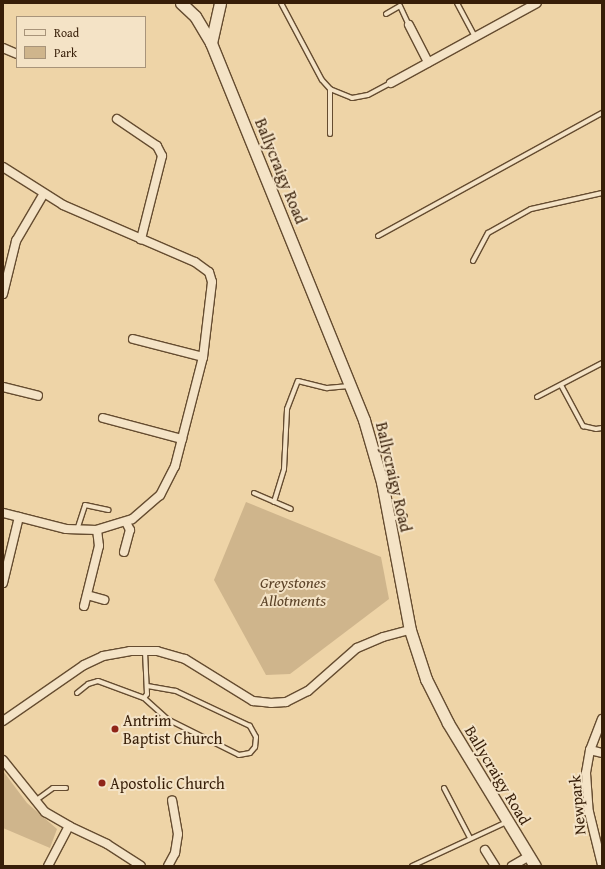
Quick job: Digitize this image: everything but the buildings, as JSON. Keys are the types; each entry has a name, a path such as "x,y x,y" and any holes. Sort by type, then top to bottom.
{"main road":[{"name":"Ballycraigy Road","path":"180,3 195,16 211,43 351,386 374,451 389,519 410,630 436,701 535,866"},
{"path":"211,43 220,3"}],"street":[{"path":"391,83 475,37 525,6 537,3"},
{"path":"409,26 428,62"},
{"path":"3,48 16,54"},
{"path":"117,119 157,146 162,156 141,239"},
{"path":"3,167 43,195 195,262 211,276 212,286 202,357 173,473 166,487 144,511 126,522 98,530 76,530 3,513"},
{"path":"3,294 16,241 43,195"},
{"path":"133,339 202,357"},
{"path":"3,387 38,396"},
{"path":"104,418 182,439"},
{"path":"3,583 19,517"},
{"path":"124,552 130,530 126,522"},
{"path":"84,606 99,546 98,530"},
{"path":"87,595 104,600"},
{"path":"3,721 84,665 117,653 145,650 185,659 253,701 279,703 294,699 308,690 357,648 383,637 410,630"},
{"name":"Newpark","path":"602,719 590,750 587,795 602,865"},
{"path":"590,750 602,753"},
{"path":"3,760 35,801 51,816 107,844 141,866"},
{"path":"168,866 175,853 178,834 172,801"},
{"path":"48,866 69,826"},
{"path":"485,850 494,866"},
{"path":"512,866 529,856"}],"lane":[{"path":"281,3 322,80 330,89 346,97 356,98 391,83"},
{"path":"457,3 475,37"},
{"path":"386,14 400,6 409,26"},
{"path":"330,89 330,134"},
{"path":"378,236 602,113"},
{"path":"473,261 488,233 531,209 602,193"},
{"path":"537,397 602,363"},
{"path":"274,502 284,469 287,409 298,381 327,388 351,386"},
{"path":"561,385 583,426 596,429 602,428"},
{"path":"254,493 291,509"},
{"path":"76,530 85,505 108,510"},
{"path":"389,519 405,516"},
{"path":"144,698 146,686 145,650"},
{"path":"77,693 88,684 98,681 144,698 167,719 239,755 250,753 255,747 256,737 250,726 176,691 146,686"},
{"path":"35,801 53,788 66,788"},
{"path":"444,788 470,838"},
{"path":"412,866 470,838 508,822"}],"green space":[{"name":"Greystones Allotments","path":"246,502 381,557 389,599 290,674 266,675 214,580"},
{"path":"3,771 27,803 57,829 50,848 3,828"}],"place":[{"name":"Antrim Baptist Church","path":"115,729"},
{"name":"Apostolic Church","path":"102,783"}]}
